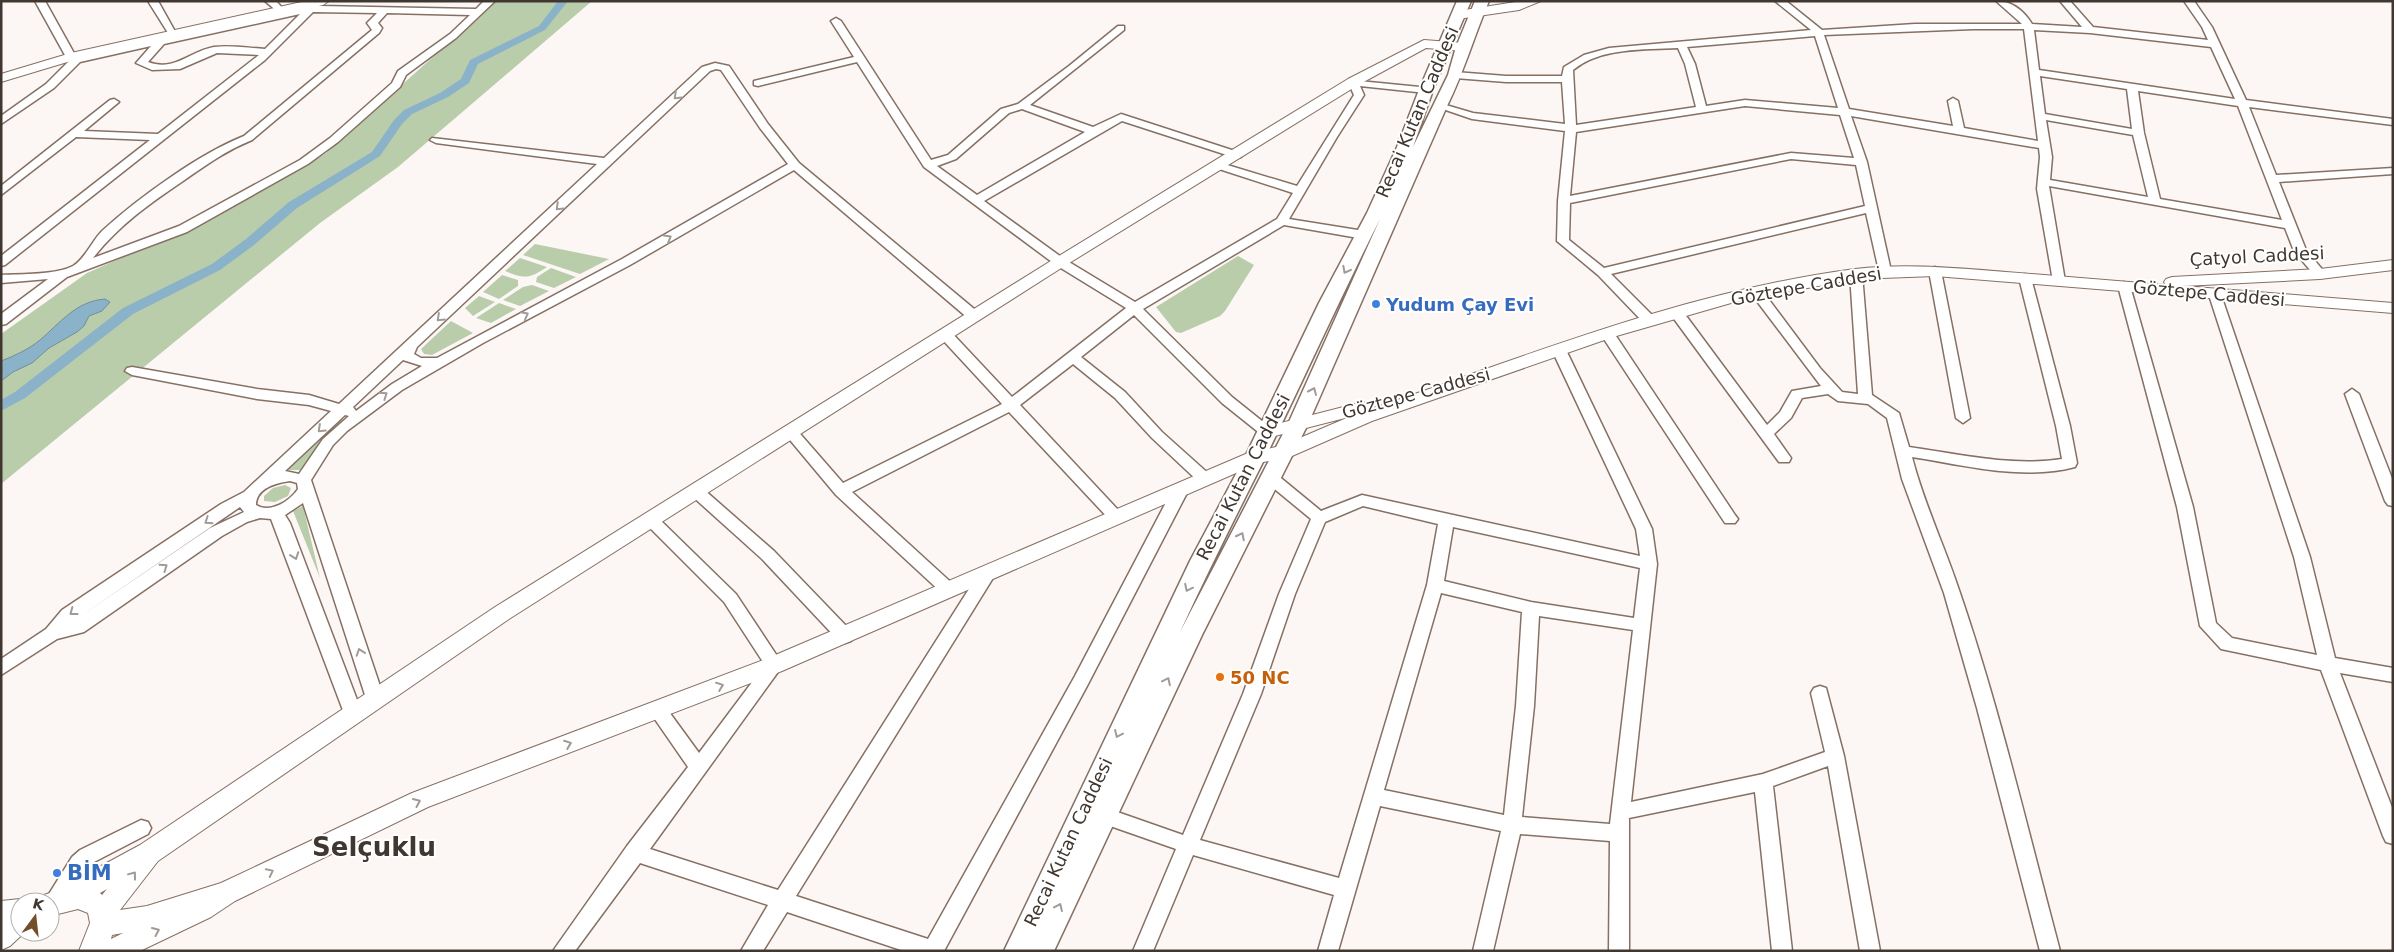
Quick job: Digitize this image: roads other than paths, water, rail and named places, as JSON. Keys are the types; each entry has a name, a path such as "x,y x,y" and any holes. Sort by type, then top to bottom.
{"main road":[{"name":"Recai Kutan Caddesi","path":"1039,951 1190,635 1298,424 1470,7"},
{"name":"Recai Kutan Caddesi","path":"1018,951 1143,680 1200,562 1267,432 1328,304 1364,235 1405,147 1433,98 1455,75 1454,45"}],"street":[{"path":"40,1 77,57"},
{"path":"153,1 173,34"},
{"path":"270,1 282,11"},
{"path":"1,279 63,274 80,268 183,228 304,162 334,140 396,85 402,73 453,36 490,1"},
{"path":"1470,7 1519,6 1535,1"},
{"path":"1780,1 1818,31 1861,162 1885,271"},
{"path":"2001,1 2023,17 2028,24 2044,145 2044,182 2059,281"},
{"path":"2065,1 2090,30"},
{"path":"2189,1 2207,27 2242,103 2300,251 2320,274"},
{"path":"2,76 173,34 317,4 386,10 478,12"},
{"path":"1,121 50,86 77,57 161,41 317,4"},
{"path":"1,262 268,52 317,4"},
{"path":"80,268 105,234 136,208 223,148 248,138 376,31 377,28 372,22 386,10"},
{"path":"836,21 928,165 1060,262 1135,308 1227,400 1267,432"},
{"path":"1649,320 1602,272 1563,241 1564,201 1571,129 1568,69 1583,58 1598,53 1818,31 1925,26 2028,24 2215,44"},
{"path":"928,165 952,157 1005,111 1022,106 1073,68 1120,28"},
{"path":"161,41 141,63 152,67 180,66 207,52 215,50 268,52"},
{"path":"60,901 149,853 502,612 650,519 697,492 790,431 1060,262 1220,166 1353,82 1424,44 1454,45"},
{"path":"1681,44 1690,64 1702,110"},
{"path":"758,83 859,59"},
{"path":"1,668 52,634 68,615 218,514 249,496 606,162 706,70 715,66 725,68 764,126 795,166 974,316"},
{"path":"2033,72 2242,103 2393,122"},
{"path":"1455,75 1568,79"},
{"path":"1353,82 1433,98 1472,116 1556,125 1571,129 1744,103 1846,112 2044,145"},
{"path":"841,491 1011,405 1135,308 1282,221 1331,137 1359,95 1353,82"},
{"path":"2132,86 2138,133 2155,202"},
{"path":"1953,101 1959,131"},
{"path":"1,192 114,102"},
{"path":"1,113 23,106"},
{"path":"1022,106 1094,131"},
{"path":"2040,116 2138,133"},
{"path":"976,201 1121,117 1237,155"},
{"path":"73,134 159,137"},
{"path":"436,140 606,162"},
{"path":"1564,201 1791,156 1861,162"},
{"path":"52,634 78,626 216,532 242,518 292,504 303,494 304,484 328,442 360,413 397,386 438,362 626,262 795,166"},
{"path":"1220,166 1290,189 1301,190"},
{"path":"2271,179 2393,171"},
{"path":"2044,182 2289,225"},
{"path":"1602,272 1871,208"},
{"path":"1282,221 1364,235"},
{"name":"Çatyol Caddesi","path":"2124,286 2320,274 2393,265"},
{"name":"Göztepe Caddesi","path":"1267,432 1454,387 1607,333 1676,312 1756,292 1856,274 1885,271 1935,271 2393,308"},
{"path":"1935,271 1963,418"},
{"path":"1,321 63,274"},
{"path":"1856,274 1864,363 1865,399"},
{"path":"1904,452 2003,465 2050,467 2070,463 2063,426 2024,278"},
{"path":"2124,286 2185,507 2208,626 2227,644 2393,675"},
{"path":"1756,292 1815,371 1838,396 1872,400 1894,416 1910,479 1952,593 1986,708 2050,951"},
{"path":"2215,295 2302,557 2328,664 2393,836"},
{"path":"1676,312 1784,458"},
{"path":"1607,333 1730,519"},
{"path":"945,334 1115,516"},
{"path":"411,345 407,356 419,362 438,362"},
{"path":"1559,350 1644,530 1649,564 1640,626 1620,812 1619,951"},
{"path":"1072,356 1120,395 1157,435 1205,479"},
{"path":"132,371 257,394 308,400 340,410 360,413"},
{"path":"103,919 147,918 226,893 420,800 774,666 1254,457 1285,452 1366,416 1454,387"},
{"path":"1766,434 1786,415 1797,394 1832,390"},
{"path":"2352,394 2393,501"},
{"path":"790,431 841,491 949,590"},
{"path":"262,484 281,477 290,476 304,484 375,698"},
{"path":"1271,478 1320,518"},
{"path":"634,852 933,951 1081,681 1181,489"},
{"path":"697,492 768,555 845,636"},
{"path":"249,496 248,507 267,512 282,523 353,713"},
{"path":"1144,951 1252,694 1287,594 1320,518 1362,500 1649,564"},
{"path":"650,519 730,598 744,616 774,666"},
{"path":"1328,951 1435,585 1446,520"},
{"path":"751,951 987,574"},
{"path":"1435,585 1531,608 1640,626"},
{"path":"1483,951 1512,825 1525,706 1531,608"},
{"path":"562,951 774,666"},
{"path":"1820,693 1835,756 1870,951"},
{"path":"658,710 698,766"},
{"path":"1620,812 1763,782 1835,756"},
{"path":"1763,782 1782,951"},
{"path":"1374,796 1512,825 1619,833"},
{"path":"1103,815 1188,845 1346,889"},
{"path":"60,898 79,863 87,856 141,828"},
{"path":"92,951 100,938 103,919 149,853"},
{"path":"112,951 202,909 226,893"},
{"path":"60,902 85,899 96,904 103,919"}],"water":[{"path":"105,299 110,302 102,311 89,316 84,326 77,332 49,348 32,363 13,372 1,381 1,361 36,343 77,308"}],"waterway":[{"path":"1,406 20,395 128,311 216,267 250,242 293,205 376,154 398,122 408,112 444,95 465,81 474,62 542,28 563,1"}],"place":[{"name":"Yudum Çay Evi","path":"1376,304"},
{"name":"50 NC","path":"1220,677"},
{"name":"BİM","path":"57,873"}],"district":[{"name":"Selçuklu","path":"374,847"}]}
